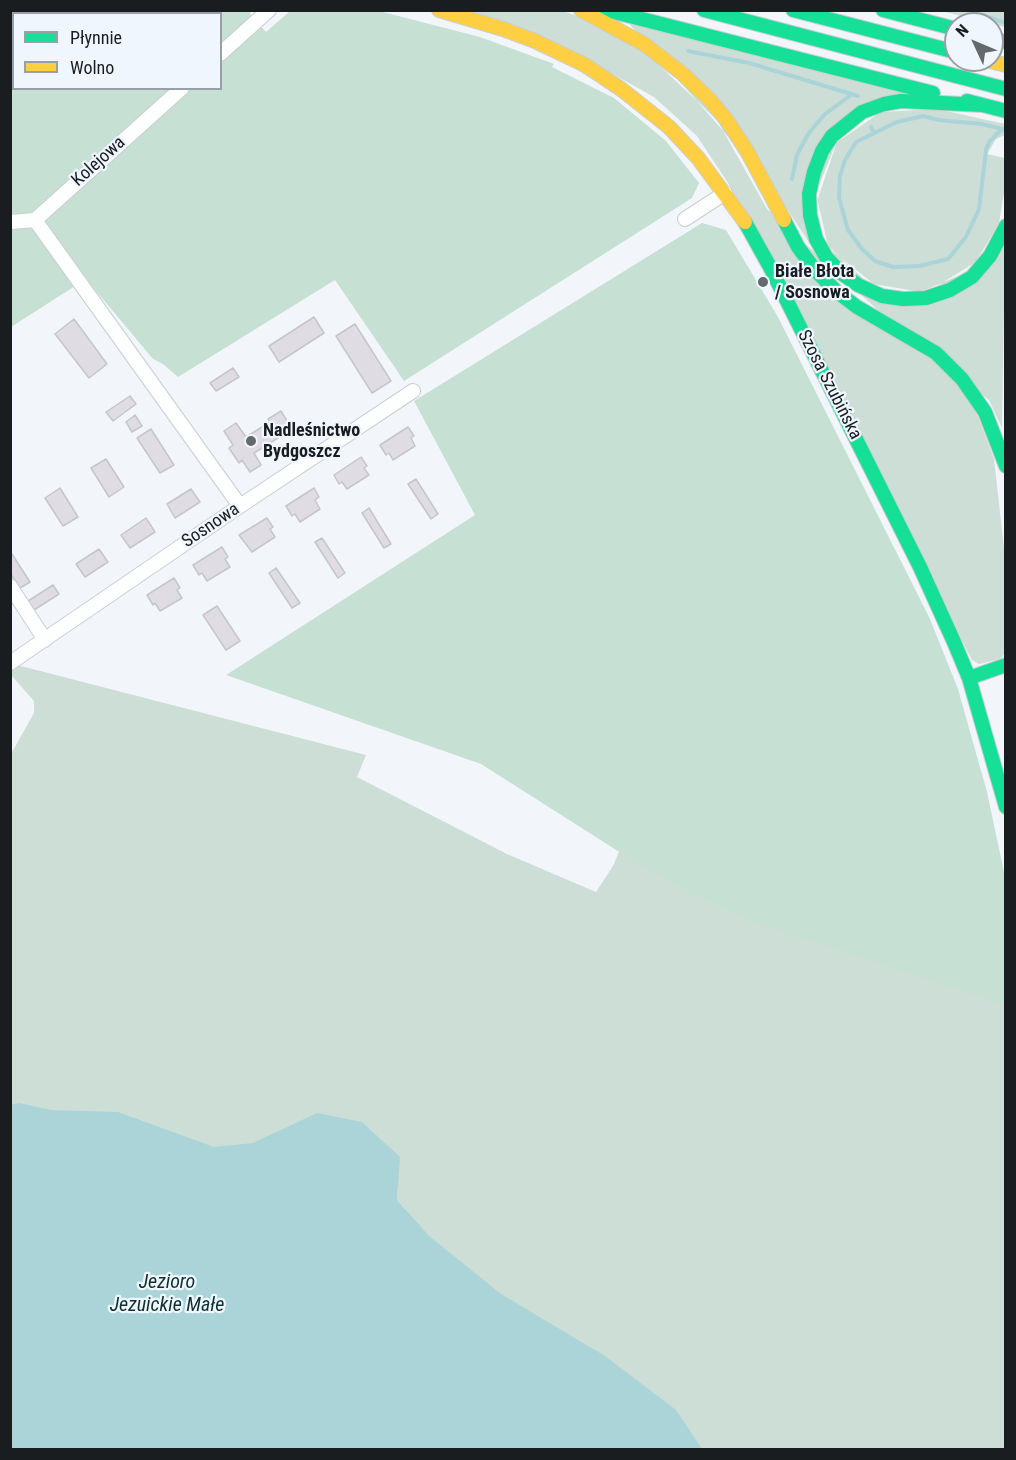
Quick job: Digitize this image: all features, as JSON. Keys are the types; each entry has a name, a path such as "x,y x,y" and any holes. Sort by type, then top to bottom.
{"main road":[{"name":"Szosa Szubińska","path":"439,10 535,40 585,65 645,106 669,127 699,158 741,214 771,267 920,567 969,678 986,729 1005,807"},
{"path":"581,10 644,44 683,74 709,99 726,119 747,151 798,247 814,270 856,307 936,353 962,379 985,412 1005,466"},
{"path":"606,10 1005,111"},
{"path":"704,10 1005,89"},
{"path":"793,10 944,49"},
{"path":"883,10 944,25"},
{"path":"919,10 944,22"},
{"path":"982,105 901,101 862,112 832,136 822,150 809,194 810,215 816,239 826,257 841,273 858,285 882,296 903,299 926,298 950,290 972,277 990,256 1005,226"},
{"path":"969,678 1005,664"}],"street":[{"path":"222,52 269,10"},
{"name":"Kolejowa","path":"35,220 180,90"},
{"path":"685,219 725,193"},
{"path":"10,222 35,220 240,506"},
{"name":"Sosnowa","path":"10,663 413,391"},
{"path":"10,586 45,640"}],"shaded area":[{"path":"466,11 563,11 601,25 642,49 717,120 767,209 935,362 972,400 994,459 1006,566 1005,653 1000,659 979,664 972,660 728,183 697,136 654,97 600,67"},
{"path":"941,11 1005,11 1005,27 1004,12"},
{"path":"626,20 906,94 846,115 807,231 903,307 1005,244 1002,428 989,400 837,285 774,189"},
{"path":"937,109 1005,124 1005,135 996,139 987,154 1005,158 1005,187 999,223 971,270 921,292 868,283 828,246 816,193 836,143 881,112"},
{"path":"17,665 366,755 357,777 507,854 596,892 613,866 635,813 1005,973 1005,1449 655,1449 413,1232 406,1210 397,1200 398,1185 11,1112 11,754 34,713 34,701 11,675 10,670"}],"green space":[{"path":"11,11 251,11 250,14 266,32 290,11 379,11 480,37 554,64 552,67 614,98 666,141 699,183 692,198 404,381 335,280 178,377 153,359 86,279 11,327"},
{"path":"702,223 726,230 778,317 930,619 958,689 987,792 1005,877 1005,1005 753,922 686,891 621,853 481,764 226,675 475,515 414,401"}],"water":[{"name":"Jezioro Jezuickie Małe","path":"19,1103 51,1110 118,1112 214,1147 253,1143 317,1113 362,1122 400,1157 397,1200 429,1236 501,1294 605,1356 676,1410 702,1449 11,1449 10,1105"}],"building":[{"path":"314,317 324,333 279,362 269,346"},
{"path":"74,319 107,364 89,378 55,334"},
{"path":"355,324 391,381 372,393 336,336"},
{"path":"233,368 239,377 216,391 210,383"},
{"path":"130,396 136,404 113,421 106,412"},
{"name":"Nadleśnictwo Bydgoszcz","path":"281,411 292,429 254,453 261,465 250,472 242,460 239,463 229,448 233,445 224,431 236,423 246,437 270,422 268,419"},
{"path":"135,415 142,426 132,432 126,422"},
{"path":"408,427 414,436 411,438 415,446 393,460 389,453 386,455 380,445"},
{"path":"151,429 174,465 160,473 137,438"},
{"path":"361,457 367,466 364,468 369,475 347,489 342,482 339,484 334,475"},
{"path":"106,459 124,487 109,497 91,468"},
{"path":"416,479 438,514 431,519 408,484"},
{"path":"60,488 78,517 63,526 45,498"},
{"path":"314,488 319,497 315,500 320,509 300,522 295,514 292,516 286,506"},
{"path":"191,489 200,502 175,518 167,504"},
{"path":"369,508 391,544 384,548 362,513"},
{"path":"146,518 155,532 130,548 121,535"},
{"path":"267,518 273,527 270,529 275,537 252,552 239,535"},
{"path":"322,538 345,573 338,578 315,542"},
{"path":"222,547 228,557 225,559 230,567 207,581 202,573 199,575 193,565"},
{"path":"99,549 108,562 85,577 76,564"},
{"path":"12,554 30,582 20,588 10,573 10,555"},
{"path":"276,568 300,603 292,608 269,573"},
{"path":"174,578 180,588 177,590 182,598 160,611 147,595"},
{"path":"53,585 59,594 34,610 28,601"},
{"path":"217,606 240,641 226,650 203,615"}],"waterway":[{"path":"966,10 1006,23"},
{"path":"688,51 749,63 858,96"},
{"path":"792,179 797,155 808,134 825,114 851,95"},
{"path":"1002,129 989,142 986,150 979,209 966,237 948,259 919,266 893,267 875,261 862,249 848,230 839,198 840,176 845,160 856,142 897,122 923,116 939,120 982,124 1006,130"},
{"path":"871,127 874,133"}],"traffic: fast":[{"path":"606,10 933,93"},
{"path":"704,10 1006,89"},
{"path":"793,10 944,49"},
{"path":"883,10 944,26"},
{"path":"982,105 901,101 862,112 832,136 822,151 809,194 810,215 816,239 826,257 841,273 858,285 882,296 903,299 926,298 950,290 972,277 990,256 1006,226"},
{"path":"967,101 1006,111"},
{"path":"784,220 798,247 815,270 836,291 857,307 936,353 962,379 985,412 1006,466"},
{"path":"745,222 770,267 920,567 954,642 969,678 1006,807"},
{"path":"969,678 1006,665"}],"traffic: slow":[{"path":"439,10 535,41 585,65 621,89 669,127 698,158 745,222"},
{"path":"581,10 644,44 683,74 709,99 726,119 747,151 784,220"}],"place":[{"name":"Białe Błota / Sosnowa","path":"763,282"},
{"name":"Nadleśnictwo Bydgoszcz","path":"251,441"}]}
